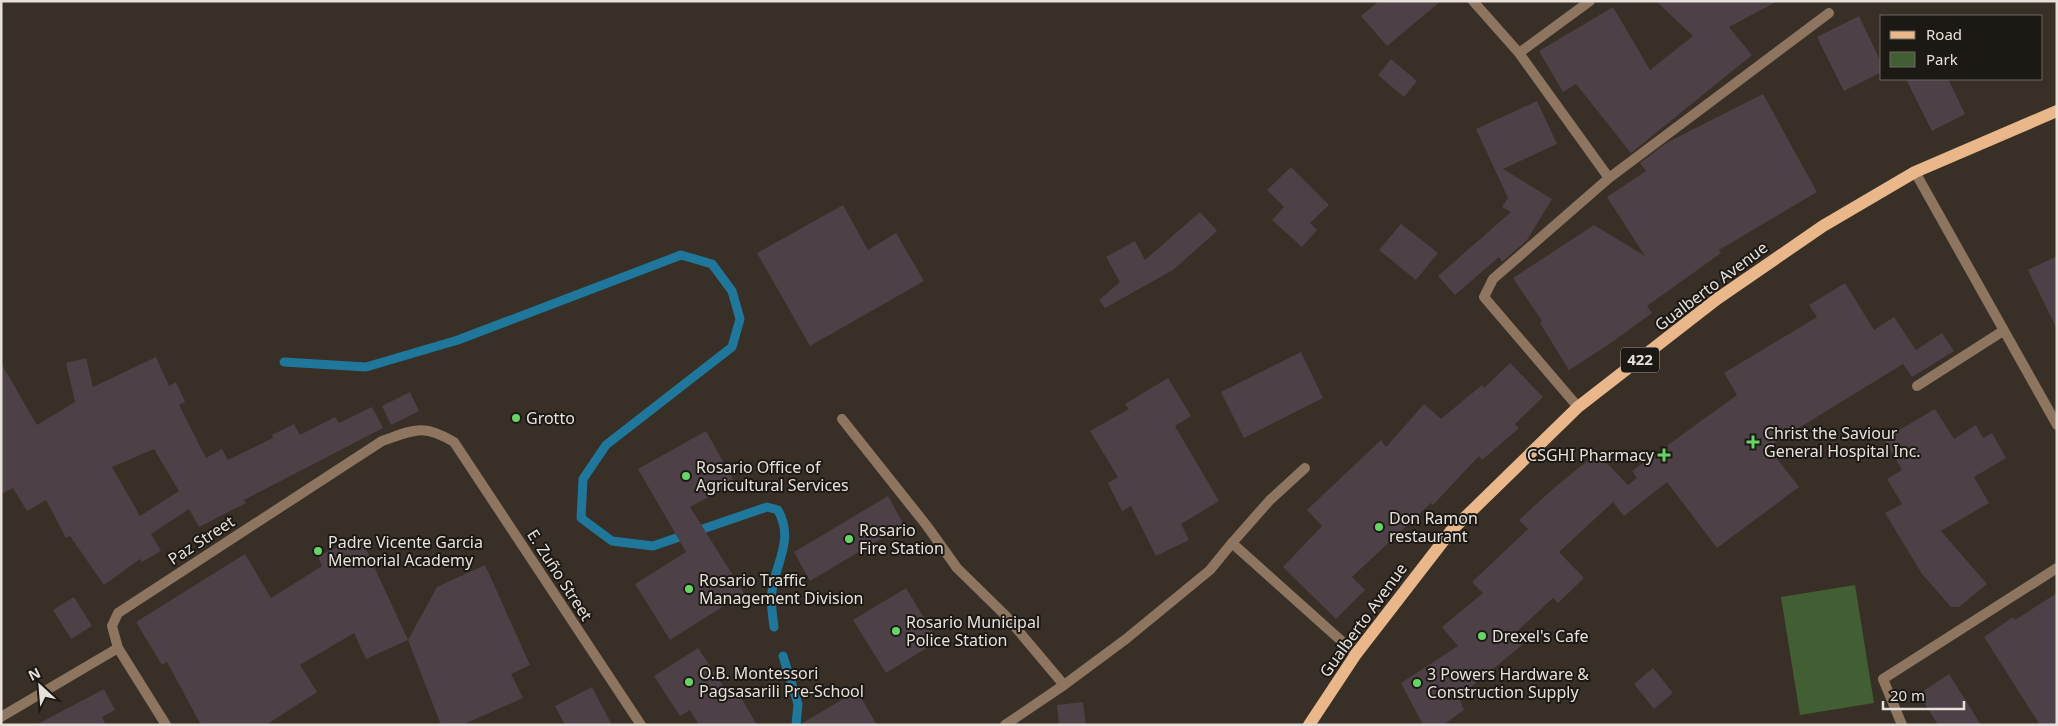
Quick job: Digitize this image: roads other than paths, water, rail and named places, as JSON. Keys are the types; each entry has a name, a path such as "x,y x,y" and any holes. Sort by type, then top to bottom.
{"main road":[{"name":"Gualberto Avenue","path":"1309,725 1356,654 1451,532 1578,407 1765,265 1822,226 1915,172 2057,111"}],"street":[{"path":"1473,1 1519,53 1609,178"},
{"path":"1519,53 1590,1"},
{"path":"1578,407 1484,296 1493,279 1609,178 1829,13"},
{"path":"1915,172 2057,425"},
{"path":"1917,386 2003,331"},
{"path":"842,419 927,526 957,568 1006,616 1064,685"},
{"name":"Paz Street","path":"166,725 118,648 112,626 118,613 382,441 405,433 422,430 436,431 454,442"},
{"name":"E. Zuño Street","path":"454,442 641,725"},
{"path":"1005,725 1064,685 1126,639 1210,570 1232,542 1270,500 1305,468"},
{"path":"1232,542 1356,654"},
{"path":"1902,725 1883,679 2057,568"},
{"path":"1,717 118,648"}],"waterway":[{"path":"284,362 366,367 458,340 681,255 712,264 732,291 740,319 732,347 606,445 583,479 581,518 612,541 653,546 767,507 778,510 782,520 785,539 772,590 774,627"},
{"path":"783,656 798,704 796,725"}],"place":[{"name":"Grotto","path":"516,418"},
{"name":"Christ the Saviour General Hospital Inc.","path":"1753,442"},
{"name":"CSGHI Pharmacy","path":"1664,455"},
{"name":"Rosario Office of Agricultural Services","path":"686,476"},
{"name":"Don Ramon restaurant","path":"1379,527"},
{"name":"Rosario Fire Station","path":"849,539"},
{"name":"Padre Vicente Garcia Memorial Academy","path":"318,551"},
{"name":"Rosario Traffic Management Division","path":"689,589"},
{"name":"Rosario Municipal Police Station","path":"896,631"},
{"name":"Drexel's Cafe","path":"1482,636"},
{"name":"O.B. Montessori Pagsasarili Pre-School","path":"689,682"},
{"name":"3 Powers Hardware & Construction Supply","path":"1417,683"}]}
